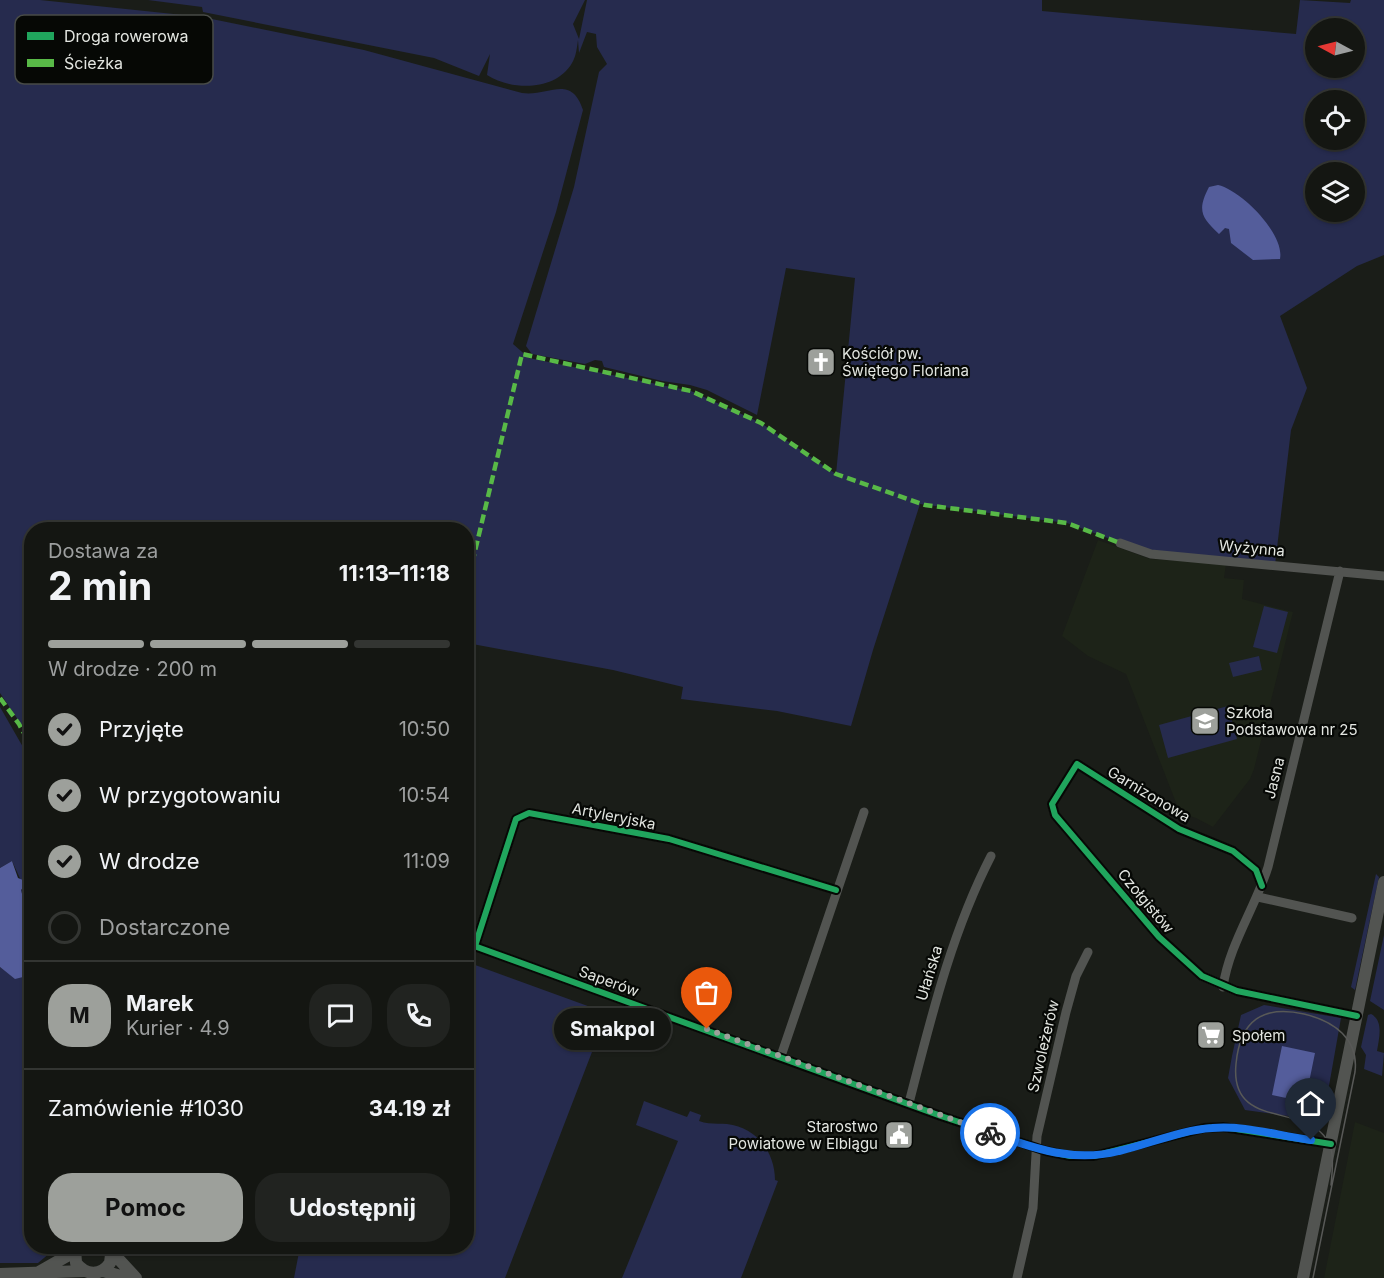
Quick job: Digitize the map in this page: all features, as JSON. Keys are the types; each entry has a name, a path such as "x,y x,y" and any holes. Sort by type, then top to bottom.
{"street":[{"name":"Wyżynna","path":"1120,543 1151,554 1384,576"},
{"name":"Jasna","path":"1223,987 1226,966 1262,886 1340,571"},
{"name":"Garnizonowa","path":"1077,764 1179,829 1233,851 1256,870 1262,886"},
{"name":"Czołgistów","path":"1077,764 1052,804 1055,815 1172,951 1202,976 1223,987 1357,1016"},
{"path":"782,1056 864,812"},
{"name":"Artyleryjska","path":"474,936 516,819 525,813 631,830 669,839 836,890"},
{"name":"Ułańska","path":"909,1102 953,946 974,890 992,856"},
{"path":"1303,1278 1383,889"},
{"path":"1258,897 1352,918"},
{"name":"Saperów","path":"474,945 1035,1148 1070,1156 1094,1156 1204,1128 1223,1127 1330,1144"},
{"name":"Szwoleżerów","path":"1017,1278 1033,1208 1035,1148 1066,1012 1076,976 1088,952"},
{"path":"35,1274 67,1254"},
{"path":"75,1254 76,1263 84,1271"},
{"path":"103,1271 111,1263 112,1254"},
{"path":"115,1254 136,1278"},
{"path":"0,1274 56,1274 72,1269 93,1273 103,1271 128,1278"}],"shaded area":[{"path":"0,0 40,0 183,15 15,15 15,84 213,84 213,19 364,50 522,93 558,89 572,92 583,110 556,212 513,344 529,358 691,391 761,423 836,474 855,278 786,268 757,415 707,390 604,367 602,361 595,360 585,364 532,354 526,346 574,187 599,72 607,64 597,47 596,34 587,32 579,53 578,40 572,63 555,79 533,86 521,86 487,75 490,54 479,76 434,58 203,12 202,7 148,0 585,0 573,24 579,39 587,0 1042,0 1042,11 1296,34 1300,0 1350,3 1351,0 1384,0 1384,255 1357,266 1280,316 1307,388 1291,430 1275,565 1151,554 1067,523 920,504 851,726 777,711 681,699 683,687 613,670 474,644 474,522 24,522 24,729 0,693"},
{"path":"1218,185 1238,195 1260,214 1276,238 1280,249 1280,259 1253,260 1231,243 1229,229 1225,228 1219,234 1208,223 1203,213 1203,202 1209,187"},
{"name":"Szkoła Podstawowa nr 25","path":"1098,540 1150,559 1226,564 1224,578 1244,580 1242,599 1293,612 1254,769 1250,779 1213,827 1180,813 1126,674 1088,656 1062,636"},
{"path":"1264,606 1288,612 1277,653 1253,647"},
{"path":"1259,656 1262,670 1233,677 1229,663"},
{"path":"1228,706 1237,739 1168,758 1159,725"},
{"path":"0,707 24,749 24,887 12,861 0,868"},
{"path":"12,861 18,878 24,880 24,887 21,890 24,901 24,977 15,979 0,967 0,868"},
{"path":"1376,874 1379,877 1355,990 1351,987"},
{"path":"1384,935 1384,1010 1370,1001"},
{"path":"474,965 607,1013 505,1278 294,1278 299,1254 474,1254"},
{"path":"0,967 15,978 24,976 24,1254 49,1254 38,1263 0,1263"},
{"path":"1264,1005 1341,1018 1324,1114 1317,1124 1303,1118 1245,1110 1228,1078 1241,1015"},
{"path":"1371,1014 1379,1025 1377,1051 1384,1053 1382,1076 1364,1069 1366,1055 1361,1047 1368,1015"},
{"path":"1282,1046 1315,1053 1305,1102 1272,1095"},
{"path":"644,1101 687,1117 690,1111 701,1115 699,1121 727,1124 747,1130 762,1143 772,1160 775,1180 778,1181 741,1278 622,1278 678,1141 636,1125"},
{"path":"1355,1122 1384,1133 1384,1278 1324,1278"}],"tram line":[{"path":"1313,1278 1355,1072 1355,1060 1349,1041 1325,1021 1289,1012 1266,1014 1248,1026 1243,1036 1236,1064 1237,1086 1246,1100 1259,1109 1309,1124 1322,1134 1332,1153 1331,1185"}],"marked path":[{"path":"474,555 522,354 691,391 761,423 836,474 925,505 1067,523 1120,543"},
{"path":"0,698 24,733"}],"cycle path":[{"path":"1262,886 1256,870 1233,851 1179,829 1077,764 1052,804 1055,815 1159,937 1202,976 1237,991 1357,1016"},
{"path":"475,946 516,819 529,813 669,839 836,890"},
{"path":"474,946 941,1116 1046,1151 1070,1156 1094,1156 1204,1128 1223,1127 1331,1144"}],"way so far":[{"path":"707,1029 990,1133"}],"place":[{"name":"Kościół pw. Świętego Floriana","path":"821,362"},
{"name":"Szkoła Podstawowa nr 25","path":"1205,721"},
{"name":"Smakpol","path":"707,1029"},
{"name":"Społem","path":"1211,1035"},
{"name":"Starostwo Powiatowe w Elblągu","path":"899,1135"}],"route":[{"path":"990,1133 1035,1148 1070,1156 1094,1156 1117,1152 1204,1128 1234,1128 1311,1140"}]}
